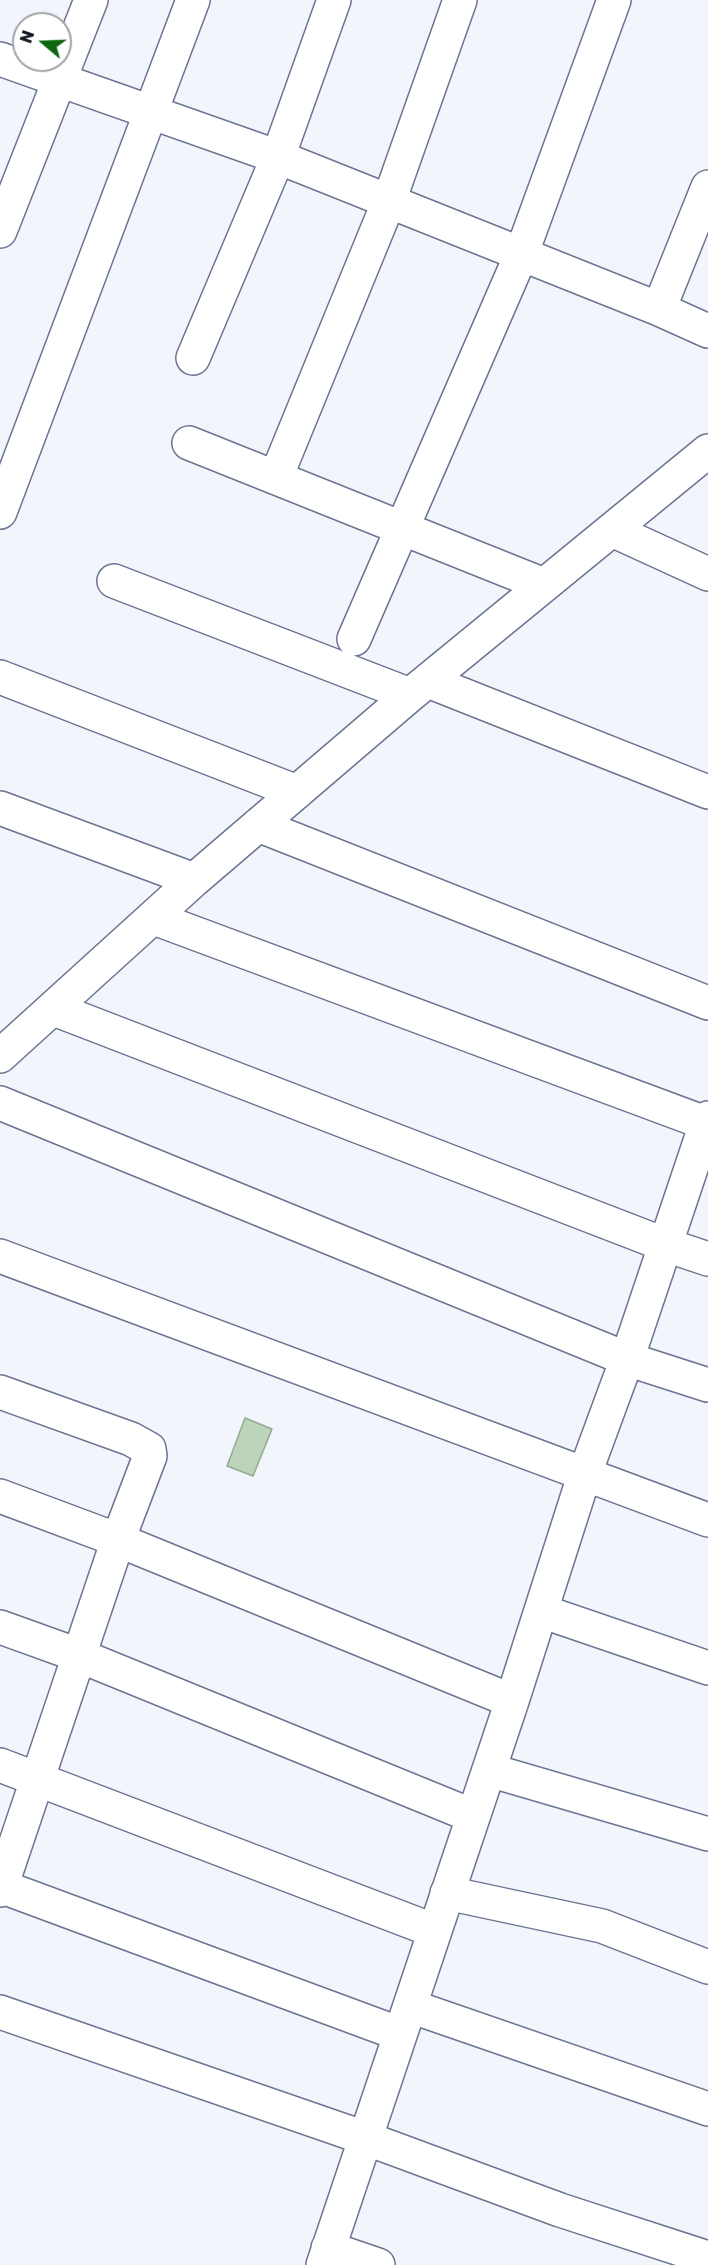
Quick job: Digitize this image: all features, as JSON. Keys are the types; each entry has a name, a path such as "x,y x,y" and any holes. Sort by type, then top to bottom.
{"street":[{"path":"0,231 91,0"},
{"path":"0,512 193,0"},
{"path":"193,358 278,157 334,0"},
{"path":"276,477 389,201 460,0"},
{"path":"354,639 521,255 614,0"},
{"path":"0,59 278,157 659,309 708,332"},
{"path":"659,309 708,187"},
{"path":"189,442 544,585"},
{"path":"0,1056 258,825 419,688 708,451"},
{"path":"612,530 708,574"},
{"path":"114,580 708,792"},
{"path":"0,677 297,792"},
{"path":"0,808 194,880"},
{"path":"258,825 708,1003"},
{"path":"154,918 707,1122 627,1359 585,1473 513,1701 325,2257 378,2265"},
{"path":"54,1009 666,1245 708,1258"},
{"path":"0,1103 627,1359 708,1385"},
{"path":"0,1256 708,1520"},
{"path":"0,1392 131,1439 149,1449 150,1456 78,1655 1,1887 405,2020 708,2109"},
{"path":"0,1496 118,1540 513,1701"},
{"path":"541,1611 708,1668"},
{"path":"0,1627 78,1655 473,1816"},
{"path":"0,1765 435,1931"},
{"path":"489,1770 708,1834"},
{"path":"447,1893 602,1926 708,1967"},
{"path":"0,2012 365,2138 560,2210 708,2258"}],"building":[{"path":"245,1418 272,1429 253,1476 227,1466"}]}
